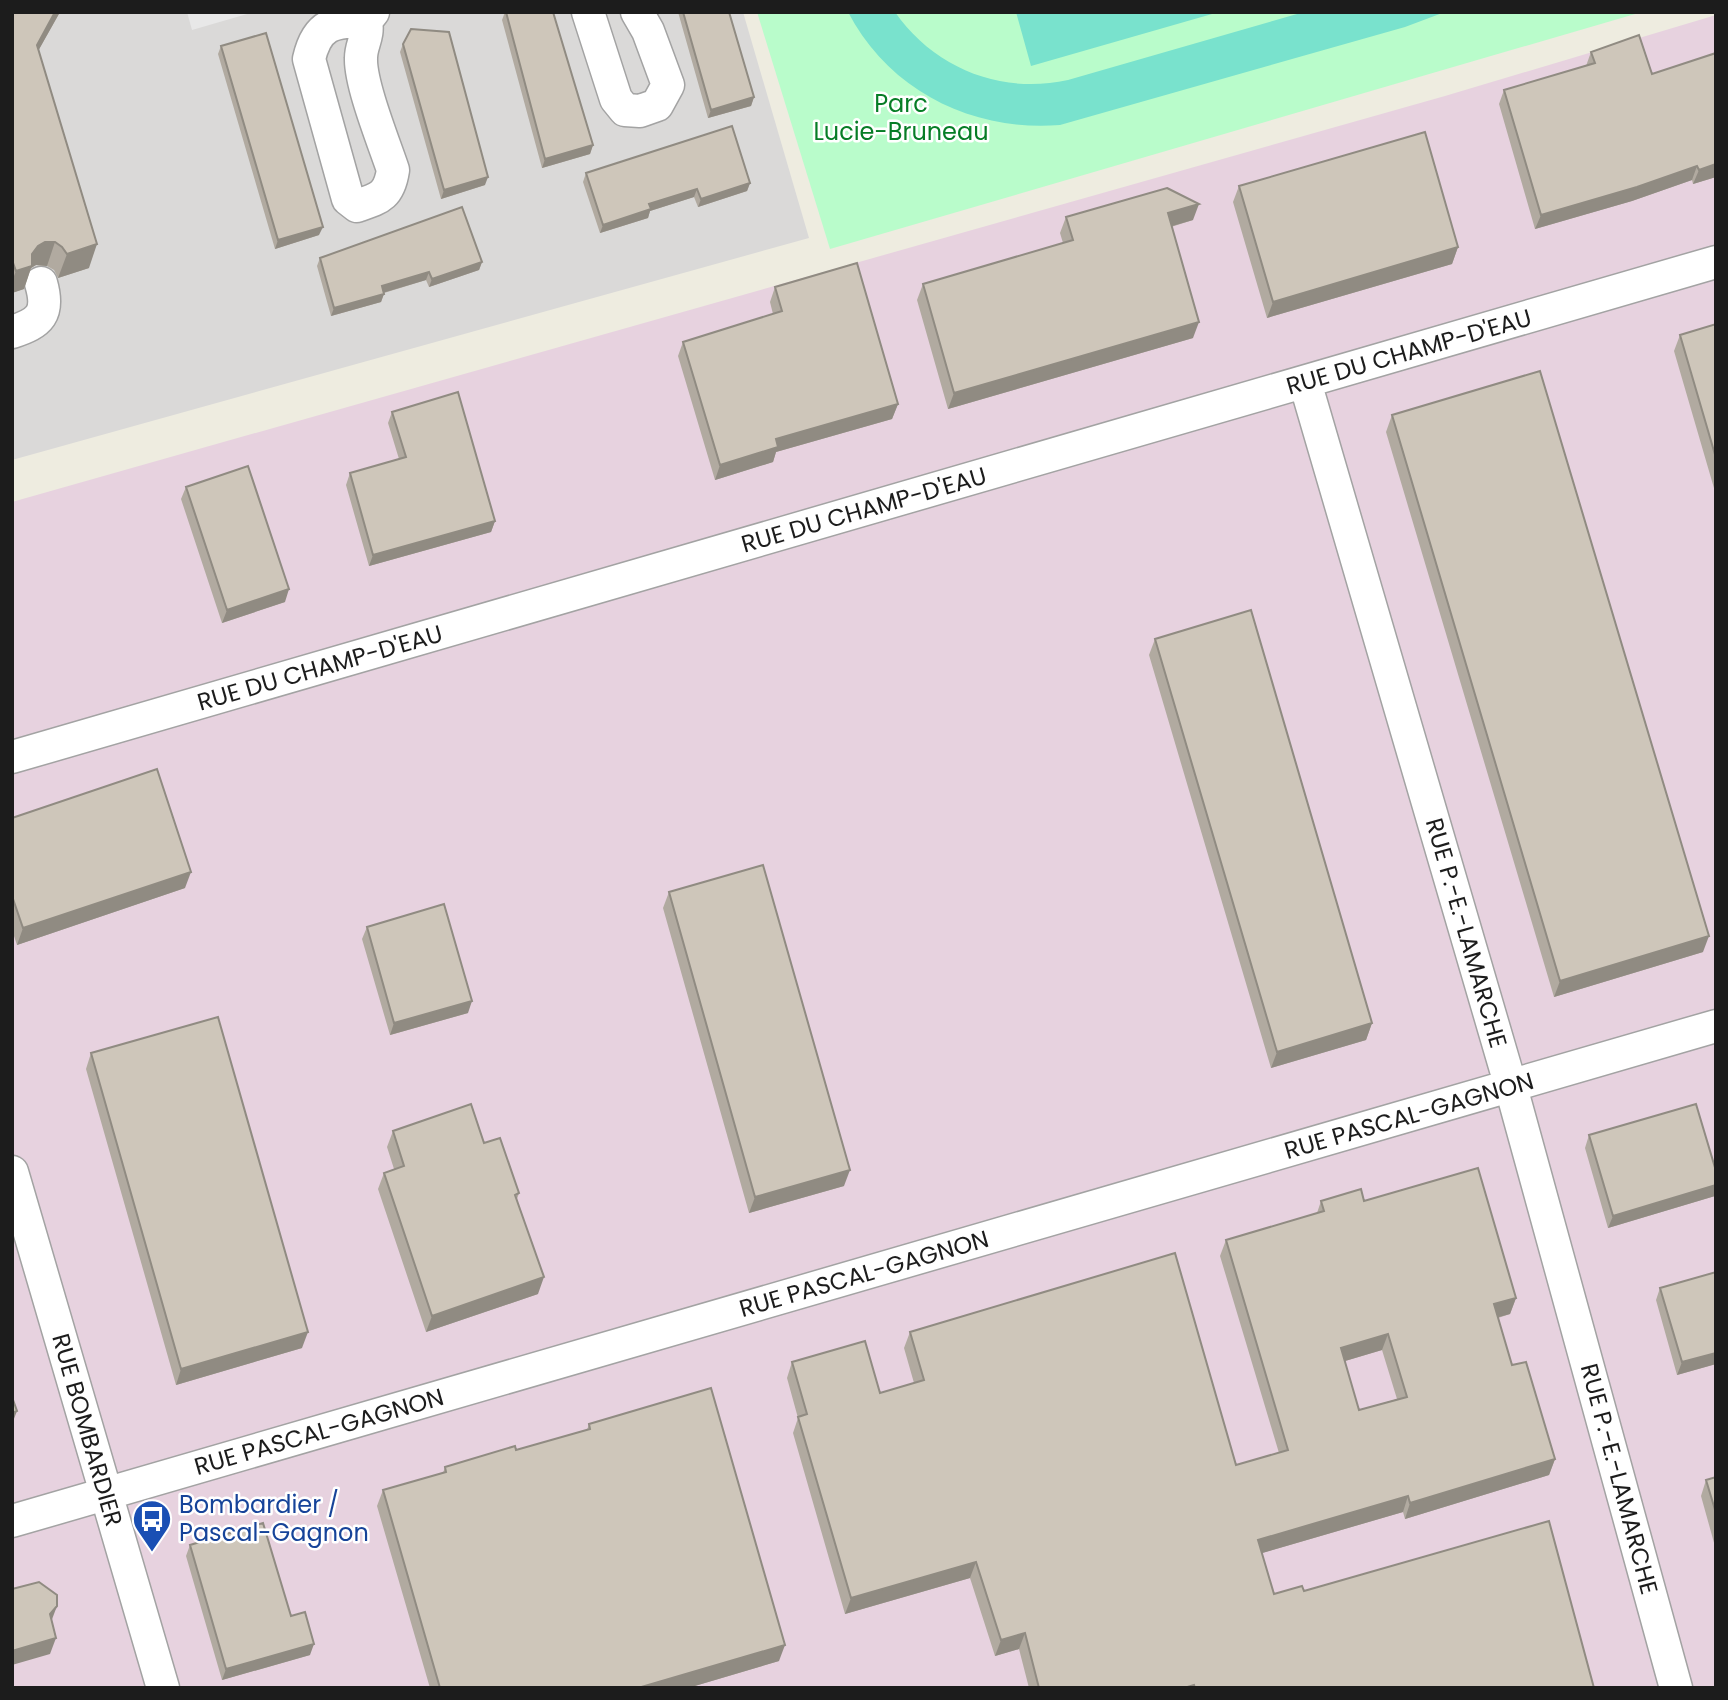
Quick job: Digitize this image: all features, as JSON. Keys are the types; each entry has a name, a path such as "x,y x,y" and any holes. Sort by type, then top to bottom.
{"street":[{"path":"588,12 616,99 625,110 640,111 657,105 667,85 648,31 637,12"},
{"path":"370,17 361,57 363,76 393,170 391,186 380,198 357,206 348,199 309,59 313,42 325,27 370,17"},
{"name":"RUE DU CHAMP-D'EAU","path":"12,757 1716,262"},
{"path":"12,332 38,321 45,303 41,284"},
{"name":"RUE P.-E.-LAMARCHE","path":"1305,382 1511,1087 1676,1688"},
{"name":"RUE PASCAL-GAGNON","path":"12,1521 1716,1026"},
{"name":"RUE BOMBARDIER","path":"12,1172 163,1688"}],"shaded area":[{"path":"12,12 743,12 809,238 12,460"},
{"path":"187,12 254,12 192,30"},
{"path":"848,12 895,12 911,32 929,48 971,73 1018,84 1043,84 1068,80 1304,12 1445,12 1405,27 1060,125 1028,125 965,113 937,101 886,64 865,40"},
{"path":"1016,12 1219,12 1031,66"},
{"path":"1716,15 1716,1688 12,1688 12,502 1445,96"}],"green space":[{"name":"Parc Lucie-Bruneau","path":"757,12 1642,12 830,249"}],"building":[{"path":"12,12 55,12 37,45 97,244 67,254 55,242 45,242 32,254 32,266 16,271 12,260"},
{"path":"506,12 553,12 593,145 545,159"},
{"path":"683,12 729,12 754,97 711,110"},
{"path":"411,29 449,32 488,177 444,190 403,44"},
{"path":"266,33 323,227 278,240 221,46"},
{"path":"1639,35 1652,74 1716,53 1716,164 1699,170 1697,166 1541,215 1504,90 1595,63 1591,52"},
{"path":"732,126 750,183 701,199 697,189 649,204 651,209 603,225 586,173"},
{"path":"1425,132 1458,247 1273,302 1239,186"},
{"path":"1167,188 1199,204 1168,213 1199,322 954,393 923,284 1073,240 1066,217"},
{"path":"462,207 482,262 432,279 429,272 382,286 384,294 334,308 320,258"},
{"path":"857,263 898,404 776,439 778,447 720,465 683,342 782,311 775,287"},
{"path":"1716,324 1716,458 1680,335"},
{"path":"1540,371 1709,936 1560,981 1392,415"},
{"path":"458,392 495,521 373,555 350,473 406,457 392,412"},
{"path":"248,466 289,589 227,610 186,487"},
{"path":"1251,610 1372,1023 1277,1052 1155,639"},
{"path":"157,769 191,872 23,928 12,896 12,818"},
{"path":"763,865 850,1170 755,1197 669,892"},
{"path":"444,904 472,1001 394,1023 367,927"},
{"path":"218,1017 308,1332 181,1369 91,1053"},
{"path":"471,1104 484,1143 500,1138 519,1193 515,1195 544,1277 432,1316 384,1173 404,1166 393,1131"},
{"path":"1696,1104 1716,1171 1716,1185 1613,1216 1589,1135"},
{"path":"1478,1168 1516,1298 1494,1304 1512,1365 1526,1362 1555,1459 1410,1503 1408,1496 1258,1540 1274,1594 1302,1586 1304,1591 1549,1521 1594,1688 1195,1688 1194,1685 1184,1688 1039,1688 1025,1633 1001,1640 976,1562 851,1598 798,1417 807,1414 792,1362 865,1341 880,1393 924,1380 910,1332 1175,1253 1236,1465 1288,1450 1226,1240 1324,1211 1321,1201 1361,1189 1364,1201","holes":["1388,1334 1407,1397 1359,1410 1341,1348"]},
{"path":"1716,1272 1716,1353 1682,1362 1660,1288"},
{"path":"711,1388 785,1645 638,1688 440,1688 383,1490 446,1472 445,1467 515,1446 516,1450 590,1429 589,1424"},
{"path":"12,1397 17,1411 12,1413"},
{"path":"1716,1477 1716,1513 1706,1480"},
{"path":"263,1523 291,1616 305,1612 314,1644 226,1669 190,1545"},
{"path":"39,1582 57,1595 57,1606 50,1614 56,1638 12,1651 12,1589"}],"place":[{"name":"Bombardier / Pascal-Gagnon","path":"152,1553"}]}
